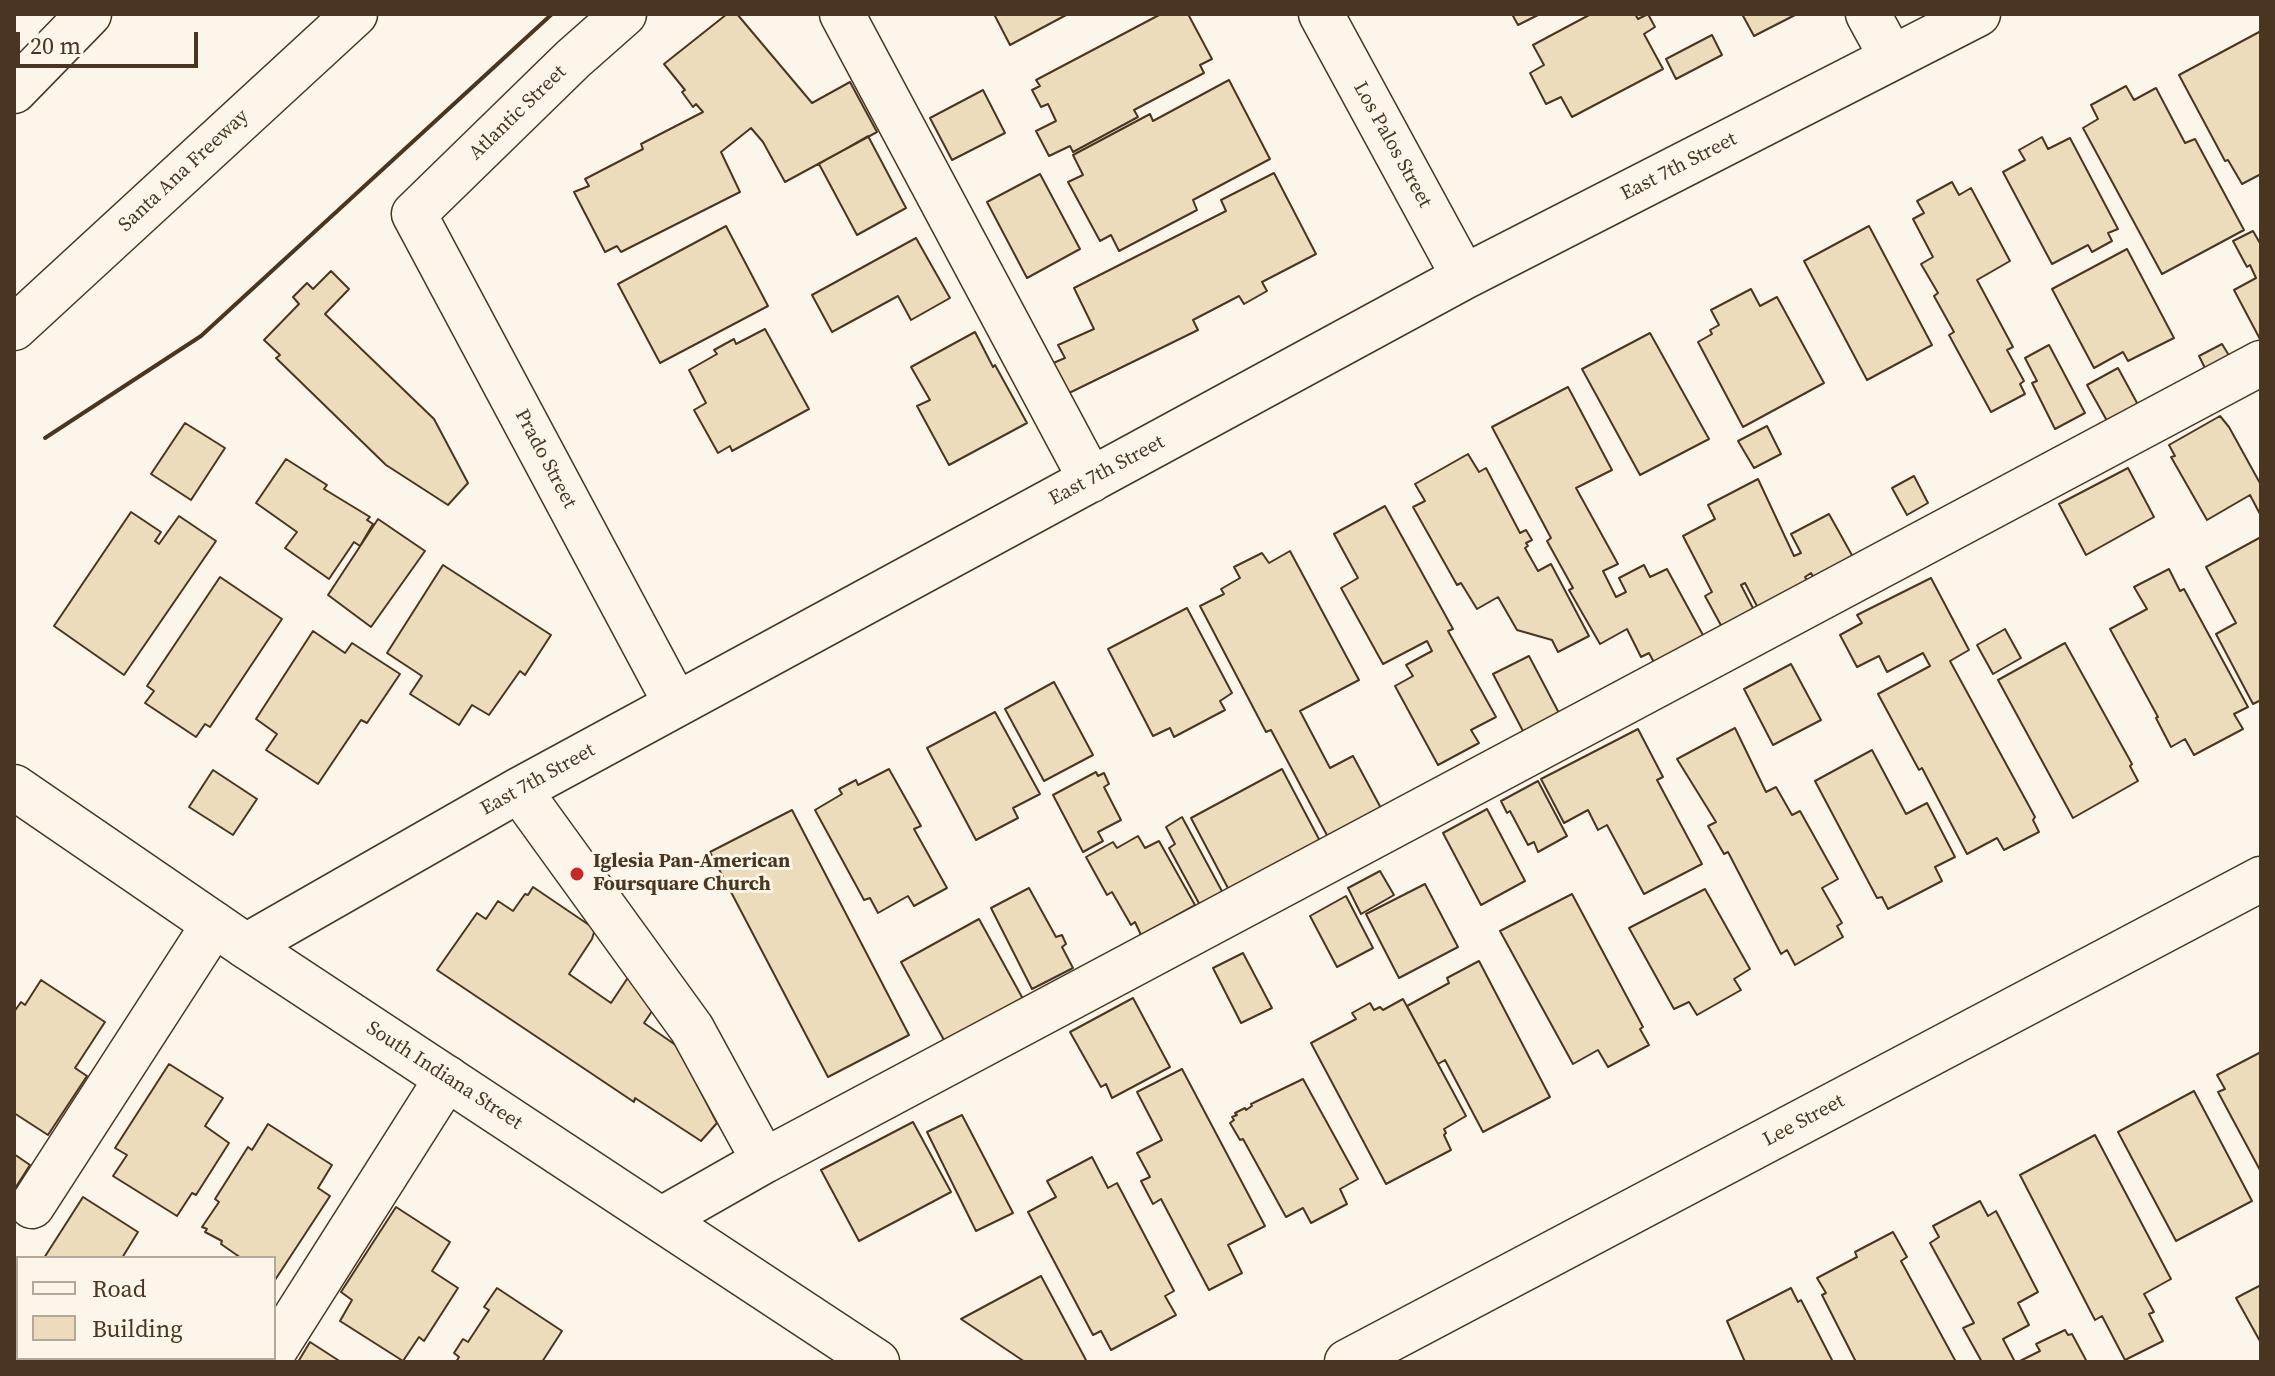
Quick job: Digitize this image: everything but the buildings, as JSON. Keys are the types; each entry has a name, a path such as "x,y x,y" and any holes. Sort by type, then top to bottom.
{"main road":[{"path":"14,91 89,14"},
{"name":"Santa Ana Freeway","path":"14,328 355,14"},
{"name":"Atlantic Street","path":"414,214 573,59 624,14"},
{"path":"842,14 1091,480"},
{"name":"Los Palos Street","path":"1321,14 1464,277"},
{"path":"1868,14 1892,58"},
{"name":"East 7th Street","path":"230,935 519,790 1464,277 1978,14"},
{"name":"Prado Street","path":"414,214 676,704"},
{"path":"662,1219 764,1161 2261,363"},
{"path":"519,790 692,1029 764,1161"},
{"name":"South Indiana Street","path":"19,800 230,935 877,1362"},
{"name":"Lee Street","path":"1347,1362 2261,879"},
{"path":"32,1206 230,935"},
{"path":"276,1348 447,1078"}],"wall":[{"path":"45,438 201,336 552,14"}],"place":[{"name":"Iglesia Pan-American Foursquare Church","path":"577,874"}]}
